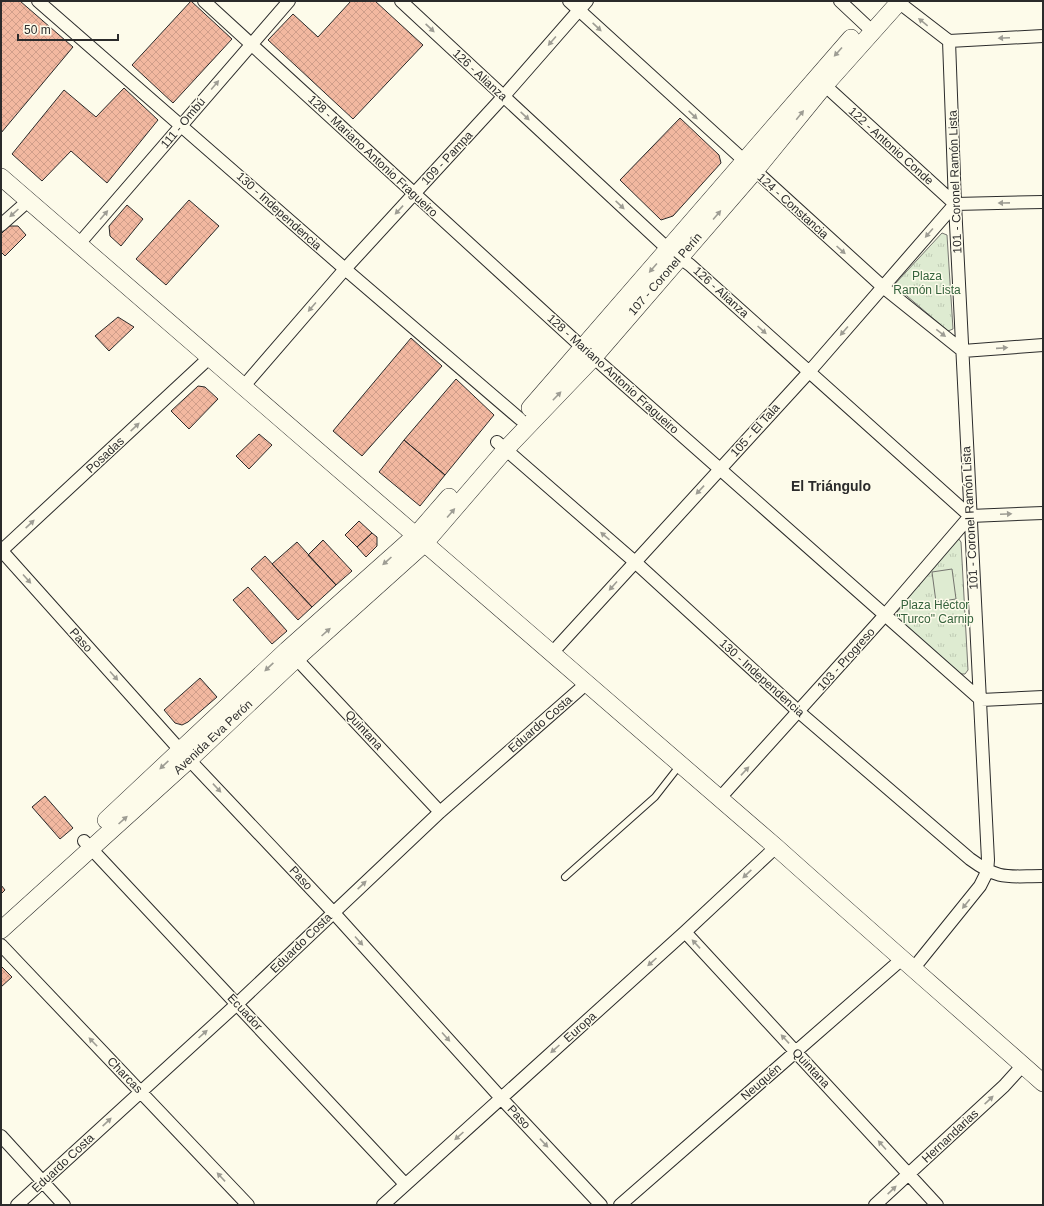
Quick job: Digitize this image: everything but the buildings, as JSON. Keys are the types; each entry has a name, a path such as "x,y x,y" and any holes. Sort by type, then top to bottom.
{"main road":[{"name":"107 - Coronel Perín","path":"420,539 501,446 589,352 749,167 820,81 868,27 895,1"},
{"path":"1,177 776,847 1043,1083"},
{"name":"107 - Coronel Perín","path":"501,446 520,419 589,352"},
{"name":"Avenida Eva Perón","path":"1,930 88,844 292,654 420,539"},
{"name":"Avenida Eva Perón","path":"1,918 88,844"}],"street":[{"name":"130 - Independencia","path":"38,1 181,124 345,269 520,419"},
{"name":"128 - Mariano Antonio Fragueiro","path":"204,1 414,194 719,470 981,700"},
{"name":"111 - Ombú","path":"78,245 251,43 289,1"},
{"name":"126 - Alianza","path":"401,1 674,254 690,265 970,516"},
{"name":"124 - Constancia","path":"568,1 583,6 749,167 883,287 963,351"},
{"path":"840,1 868,27"},
{"path":"895,1 949,41 1043,36"},
{"name":"109 - Pampa","path":"243,387 345,269 503,97 583,6"},
{"name":"101 - Coronel Ramón Lista","path":"908,964 980,886 986,872 988,846 970,516 955,204 949,41"},
{"name":"122 - Antonio Conde","path":"820,81 955,204"},
{"path":"1,225 28,201"},
{"path":"955,204 1043,202"},
{"name":"105 - El Tala","path":"552,653 809,372 955,204"},
{"path":"963,351 1043,345"},
{"name":"Posadas","path":"1,551 209,358"},
{"name":"130 - Independencia","path":"501,446 635,562 799,712 970,860 986,872 1003,877 1043,876"},
{"path":"970,516 1043,513"},
{"name":"103 - Progreso","path":"719,799 799,712 970,516"},
{"name":"Paso","path":"1,551 185,755 333,912 501,1098 602,1205"},
{"name":"Quintana","path":"292,654 440,812"},
{"name":"Eduardo Costa","path":"17,1205 237,1004 440,812 586,683"},
{"path":"981,700 1043,697"},
{"name":"Ecuador","path":"88,844 405,1184"},
{"name":"Europa","path":"383,1205 776,847"},
{"name":"Quintana","path":"684,932 797,1052 937,1205"},
{"name":"Charcas","path":"1,945 248,1205"},
{"name":"Neuquén","path":"620,1205 797,1052 908,964"},
{"name":"Hernandarias","path":"875,1205 1004,1086 1022,1065"},
{"path":"1,1136 64,1205"}],"lane":[{"path":"565,877 655,797 680,765"}],"green space":[{"name":"Plaza Ramón Lista","path":"942,233 947,235 953,329 948,331 894,285"},
{"name":"Plaza Héctor \"Turco\" Carnip","path":"958,538 961,542 968,670 965,674 961,674 894,616 953,540"},
{"path":"952,569 956,599 936,602 932,572"}],"district":[{"name":"El Triángulo","path":"831,486"}]}
